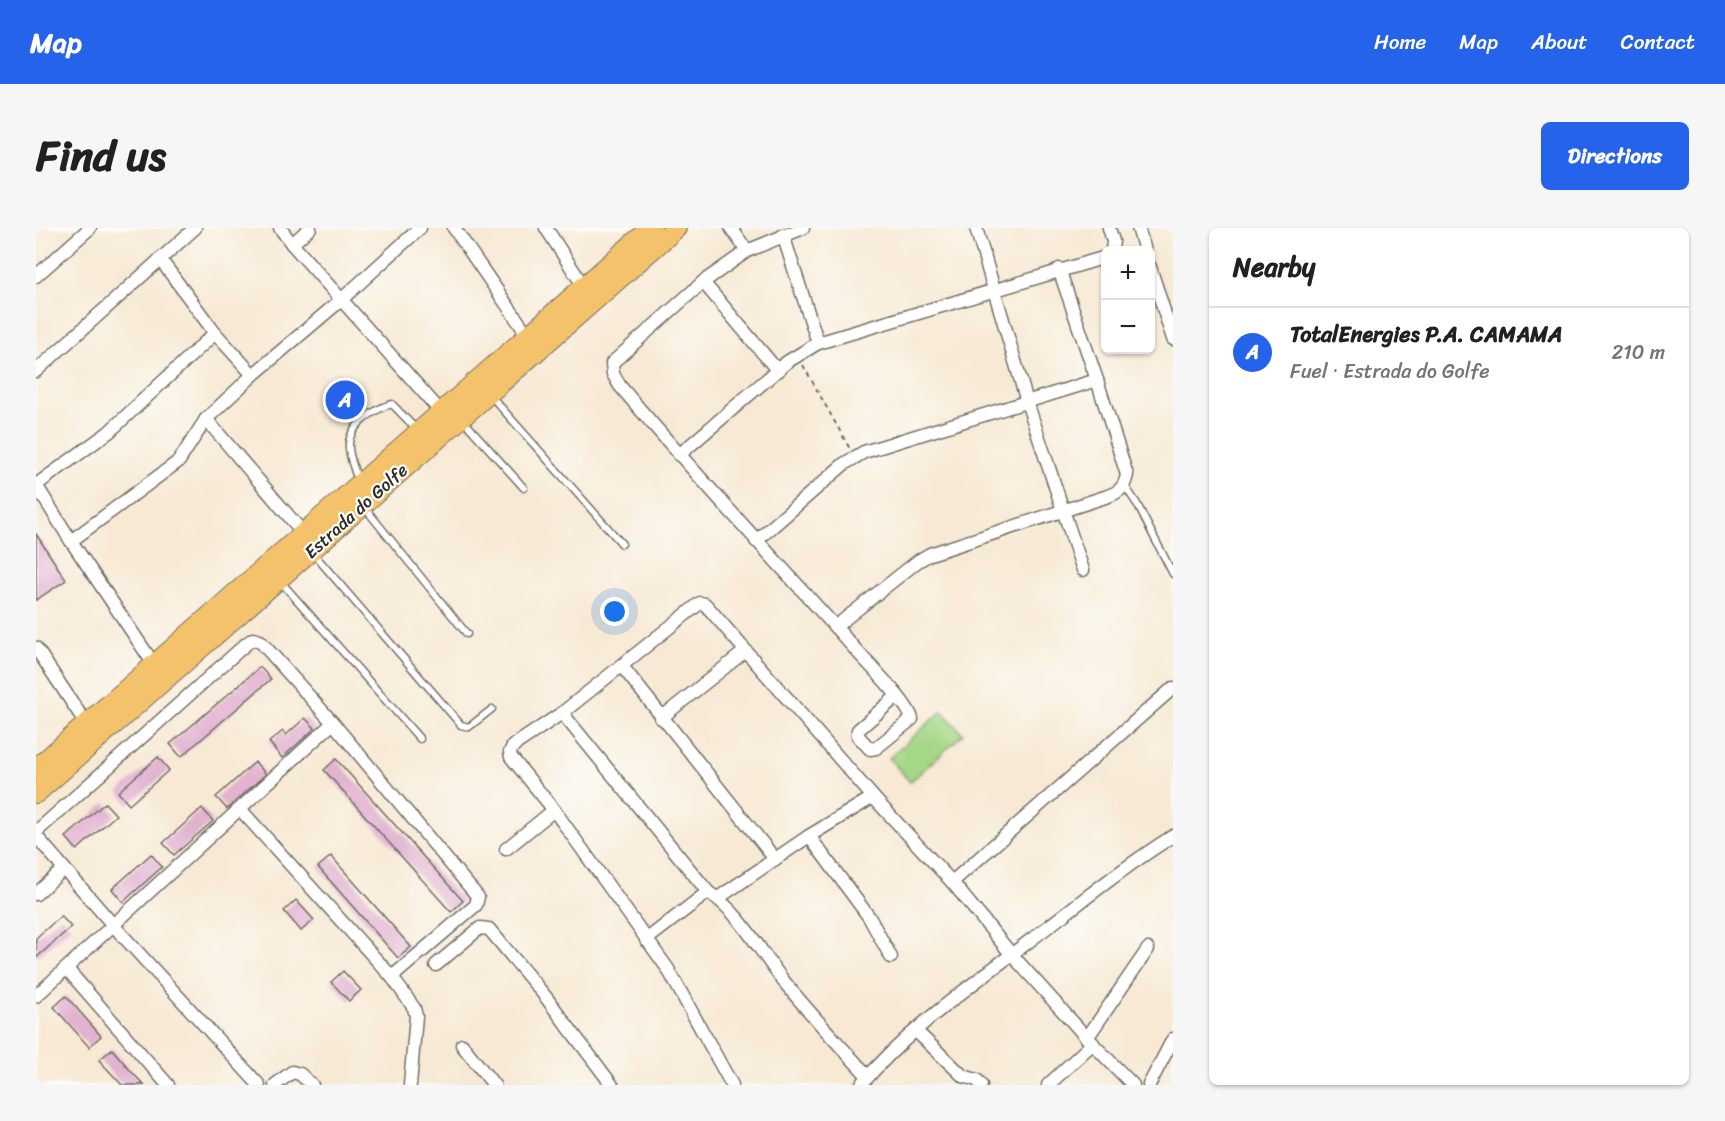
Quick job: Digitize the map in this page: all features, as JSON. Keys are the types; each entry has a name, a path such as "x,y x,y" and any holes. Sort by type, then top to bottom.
{"highway":[{"name":"Estrada do Golfe","path":"36,793 279,579 307,542 359,484 419,433 489,393 676,228"},
{"name":"Estrada do Golfe","path":"36,770 155,666 307,542 362,505 529,337 642,231"}],"street":[{"path":"36,276 90,228"},
{"path":"36,371 195,228"},
{"path":"280,228 341,300 451,415"},
{"path":"292,244 310,228"},
{"path":"70,541 179,461 206,419 420,228"},
{"path":"454,228 529,337"},
{"path":"546,228 584,287"},
{"path":"731,228 747,251"},
{"path":"803,228 747,251 703,282 612,363 613,374 620,386 679,455 836,627 897,696 910,712 912,719 876,748 870,749 858,736 858,730 897,696"},
{"path":"976,228 1027,402 1083,570"},
{"path":"1109,228 1112,246"},
{"path":"1138,228 1145,246"},
{"path":"783,235 818,343"},
{"path":"679,455 797,355 818,343 1101,258"},
{"path":"160,259 215,333 253,375"},
{"path":"836,627 913,565 940,549 1116,493 1125,486 1127,475 1059,269"},
{"path":"703,282 778,371"},
{"path":"1155,283 1173,339"},
{"path":"155,666 70,541 36,485 109,432 215,333"},
{"path":"756,541 854,457 878,446 1097,380"},
{"path":"206,419 307,542"},
{"path":"732,1085 668,969 554,810 511,757 510,752 513,746 561,713 700,603 705,604 873,797 952,882 1012,954 1134,1085"},
{"path":"259,1085 113,925 36,834 253,639 260,641 333,723 478,897 476,905 392,977"},
{"path":"36,648 87,725"},
{"path":"662,718 744,651"},
{"path":"621,665 775,859"},
{"path":"952,882 1173,688"},
{"path":"561,713 713,895 739,921 798,999 865,1081 916,1031 1012,954 1145,854 1173,836"},
{"path":"36,996 333,723"},
{"path":"646,940 713,895 873,797"},
{"path":"240,808 392,977 414,1008 416,1016 410,1085"},
{"path":"506,849 554,810"},
{"path":"809,836 869,917 891,957"},
{"path":"36,894 64,869"},
{"path":"436,965 480,928 489,929 545,996 610,1084"},
{"path":"1048,1085 1090,1040 1148,949"},
{"path":"67,969 168,1085"},
{"path":"916,1031 963,1076 977,1080 981,1085"},
{"path":"1149,1085 1173,1039"},
{"path":"462,1045 494,1085"},
{"path":"274,1085 292,1072 300,1074 312,1085"}],"lane":[{"path":"489,393 622,544"},
{"path":"359,484 348,445 350,433 360,421 373,411 393,404 419,433"},
{"path":"451,415 524,488"},
{"path":"1125,486 1137,504 1173,573"},
{"path":"362,505 467,634"},
{"path":"307,542 461,725 469,727 492,709"},
{"path":"279,579 420,739"}],"path":[{"path":"797,355 854,457"}],"green space":[{"path":"942,711 963,734 910,782 889,758"}],"building":[{"path":"36,534 66,580 36,600"},
{"path":"260,667 271,679 181,757 170,744"},
{"path":"305,718 315,728 282,758 269,742 283,731 286,735"},
{"path":"158,757 169,770 129,805 118,792"},
{"path":"336,759 463,901 451,912 324,770"},
{"path":"255,762 266,774 227,809 216,797"},
{"path":"105,803 116,815 77,850 66,837"},
{"path":"202,808 213,821 174,855 163,843"},
{"path":"151,854 162,867 123,902 112,889"},
{"path":"331,856 411,947 398,958 318,867"},
{"path":"296,900 314,920 301,931 284,911"},
{"path":"61,916 71,927 36,958 36,938"},
{"path":"343,971 361,990 349,1001 331,982"},
{"path":"66,996 101,1036 89,1047 54,1007"},
{"path":"112,1049 144,1085 122,1085 99,1060"}],"place":[{"name":"TotalEnergies P.A. CAMAMA","path":"345,400"}]}
